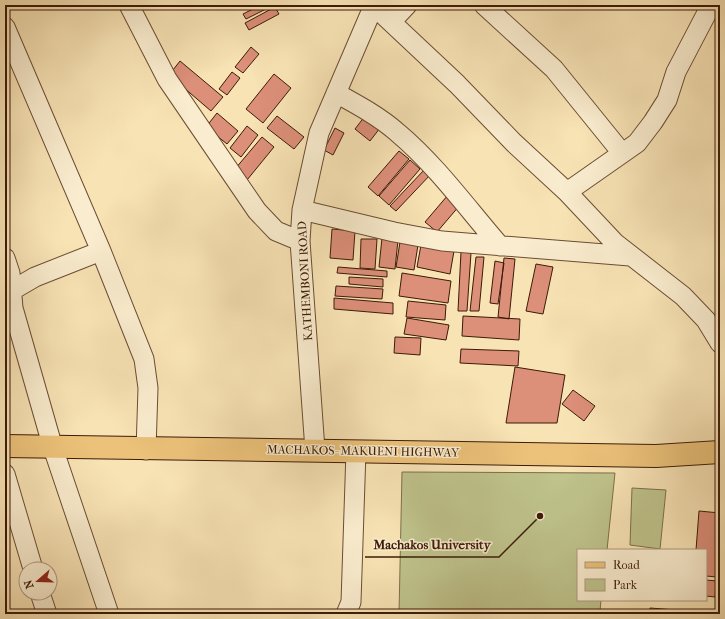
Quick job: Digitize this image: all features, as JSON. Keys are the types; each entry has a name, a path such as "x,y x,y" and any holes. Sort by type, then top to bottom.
{"main road":[{"name":"MACHAKOS- MAKUENI HIGHWAY","path":"5,446 146,450 315,450 656,456 720,452"}],"street":[{"path":"129,5 167,79 257,211 276,231 300,241"},
{"path":"391,22 407,5"},
{"path":"484,5 554,68 622,153"},
{"path":"566,192 637,142 653,122 667,100 676,72 711,5"},
{"path":"368,10 391,22 457,84 615,243 683,296 706,320 720,343"},
{"name":"KATHEMBONI ROAD","path":"315,450 300,241 302,210 319,133 368,10"},
{"path":"5,27 101,251 138,342 147,372 146,450"},
{"path":"336,93 370,112 398,133 443,178 500,246"},
{"path":"302,210 394,232 442,241 630,256"},
{"path":"11,291 49,271 101,251"},
{"path":"5,258 10,273 13,308 53,448 109,614"},
{"path":"349,610 356,451"},
{"path":"5,474 31,561"},
{"path":"42,601 46,614"}],"green space":[{"path":"402,472 615,473 607,549 577,549 577,601 601,601 600,611 528,614 399,614"},
{"path":"632,488 666,490 660,549 630,545"}],"building":[{"path":"261,5 268,5 270,7 246,19 243,14"},
{"path":"275,7 279,14 249,30 245,23"},
{"path":"251,47 259,54 243,73 235,67"},
{"path":"180,61 223,97 211,111 169,75"},
{"path":"232,72 240,78 227,95 219,89"},
{"path":"274,74 291,88 263,123 246,109"},
{"path":"217,113 238,131 227,144 206,127"},
{"path":"277,116 304,137 294,149 267,128"},
{"path":"365,116 380,128 370,141 355,129"},
{"path":"247,126 258,135 241,157 230,148"},
{"path":"335,128 344,133 333,155 324,150"},
{"path":"262,137 274,147 247,180 235,169"},
{"path":"399,151 409,159 378,196 368,187"},
{"path":"410,160 420,169 389,205 379,196"},
{"path":"425,169 431,174 396,211 390,206"},
{"path":"448,195 460,205 437,232 425,222"},
{"path":"332,229 355,231 353,260 330,258"},
{"path":"382,238 398,240 395,269 379,267"},
{"path":"361,239 377,239 375,269 360,268"},
{"path":"400,242 418,245 414,270 396,267"},
{"path":"421,245 454,251 450,274 417,267"},
{"path":"461,252 471,253 467,311 458,311"},
{"path":"476,257 484,257 479,311 470,311"},
{"path":"504,258 515,259 509,319 498,317"},
{"path":"495,261 504,263 498,304 490,303"},
{"path":"536,264 553,267 543,314 526,311"},
{"path":"338,267 387,271 387,277 337,273"},
{"path":"402,273 451,281 448,303 399,296"},
{"path":"349,277 383,279 383,287 349,284"},
{"path":"336,286 383,289 382,299 335,296"},
{"path":"334,298 393,303 393,314 334,309"},
{"path":"408,301 446,305 445,320 406,317"},
{"path":"463,316 520,319 519,340 462,336"},
{"path":"407,318 449,325 446,340 404,334"},
{"path":"395,337 421,338 420,355 394,353"},
{"path":"461,349 519,351 518,366 460,363"},
{"path":"515,367 565,375 557,423 506,423"},
{"path":"573,390 595,406 584,421 562,404"},
{"path":"699,511 720,513 717,577 707,576 707,549 696,549"},
{"path":"707,580 717,581 715,597 707,596"},
{"path":"650,608 714,613 714,614 649,614"}],"place":[{"name":"Machakos University","path":"540,516"}]}
